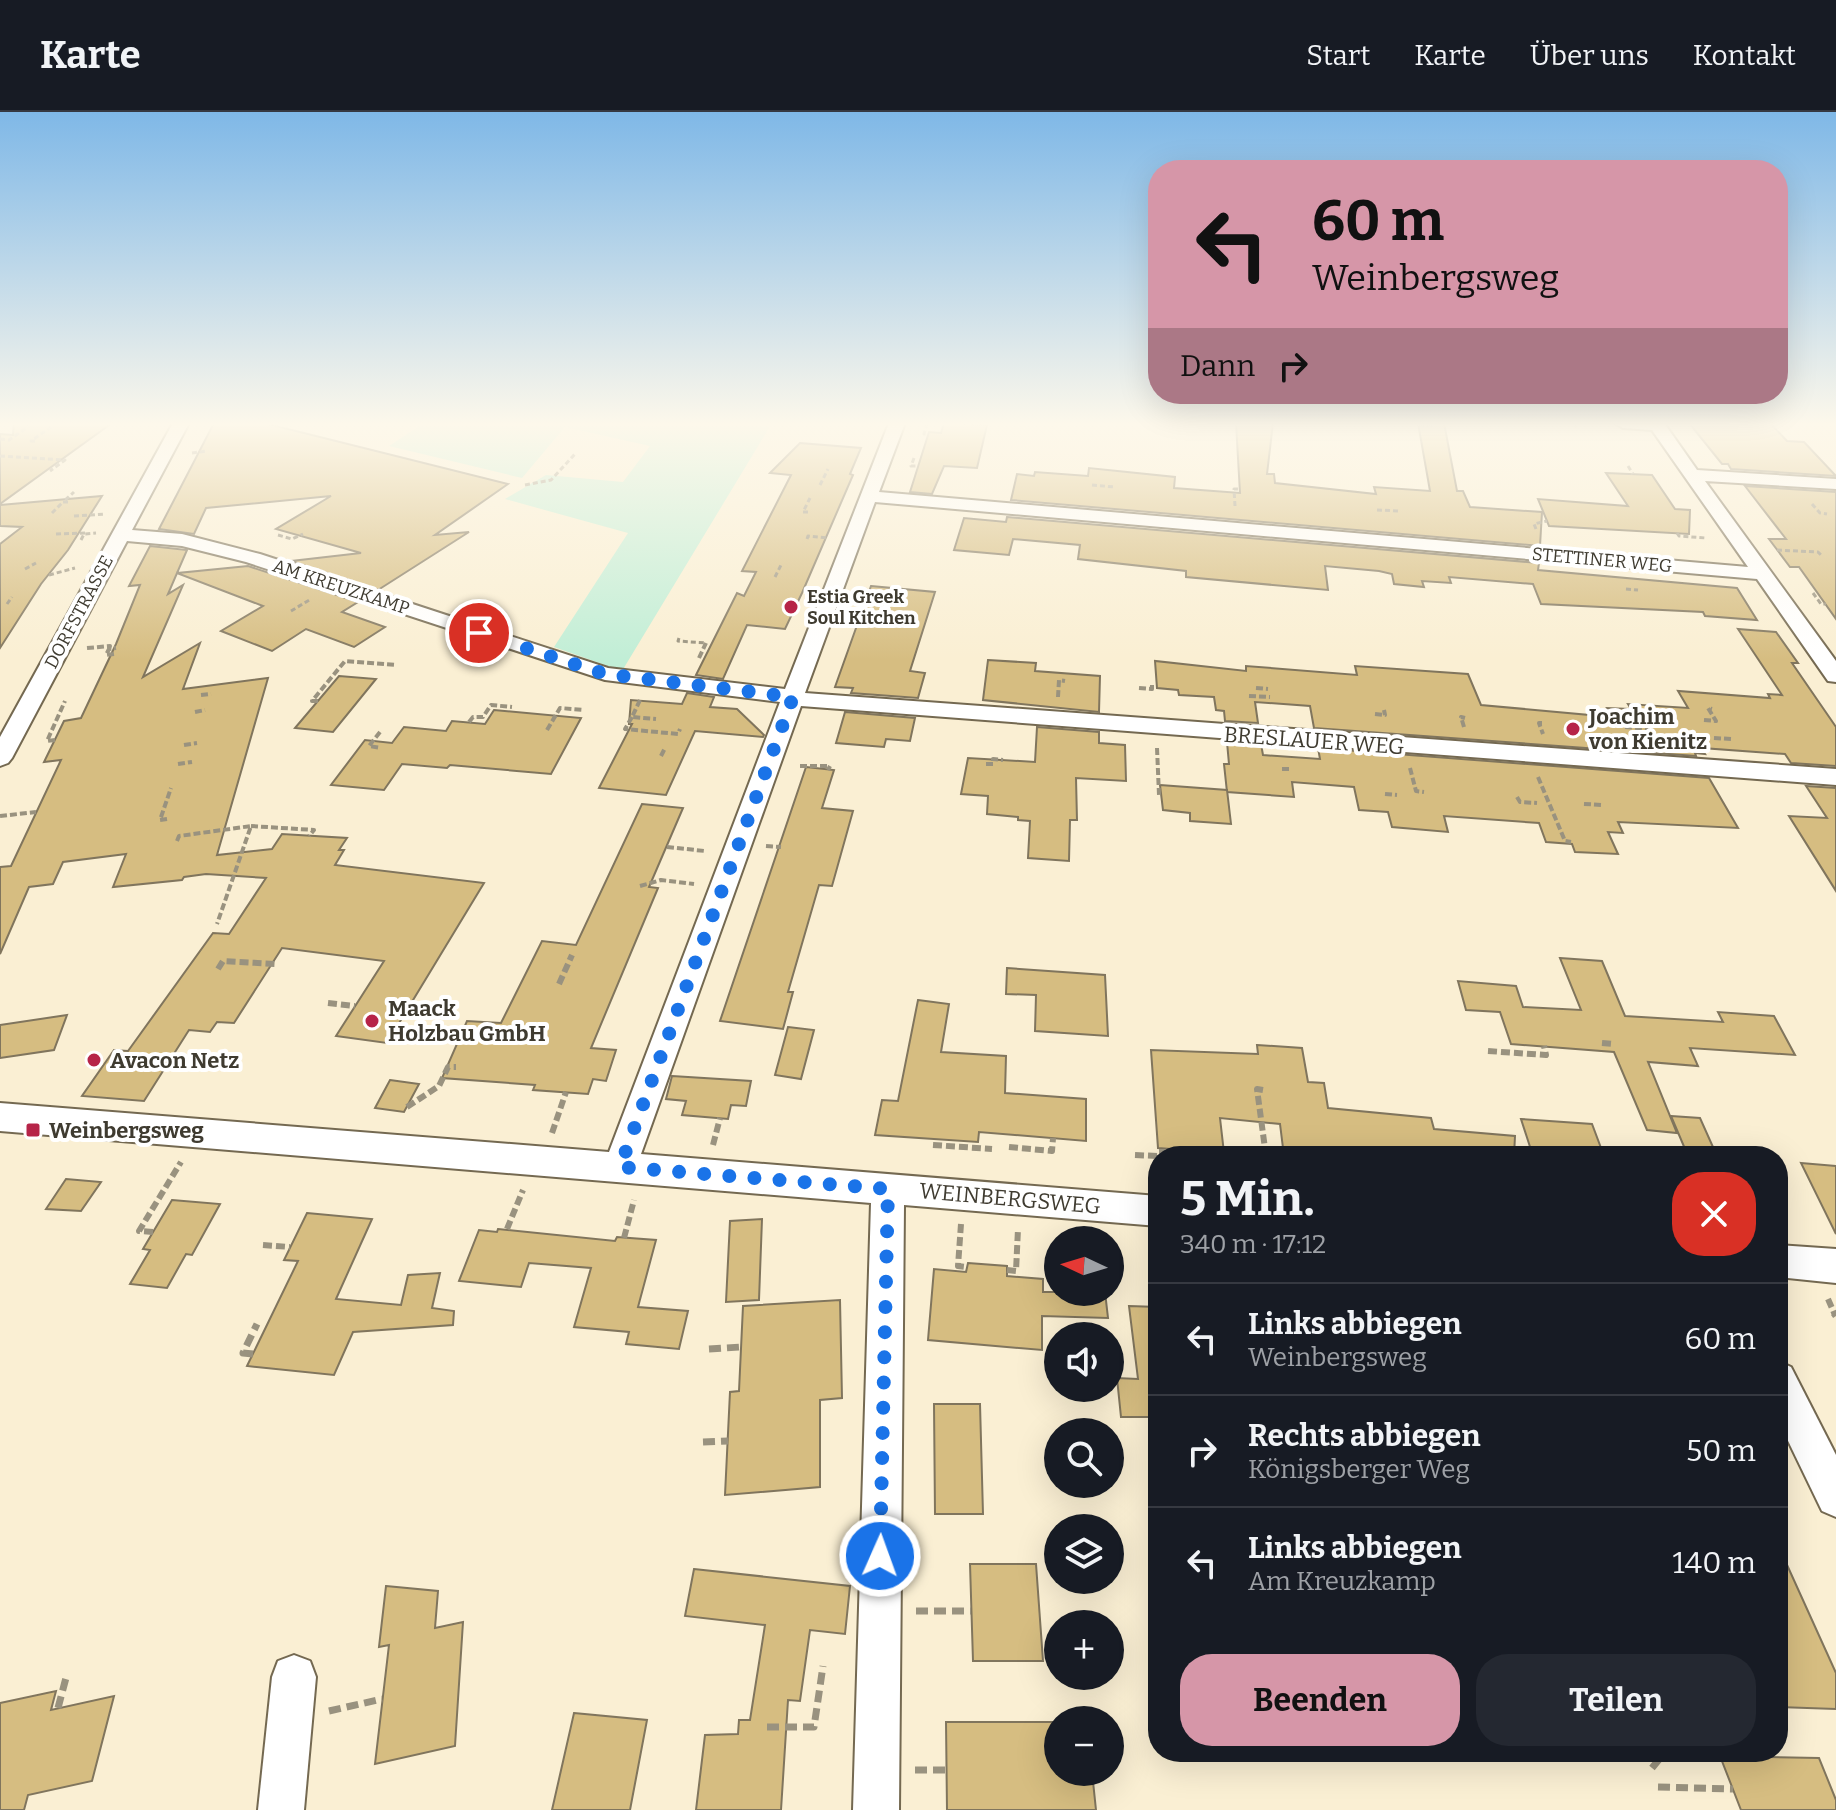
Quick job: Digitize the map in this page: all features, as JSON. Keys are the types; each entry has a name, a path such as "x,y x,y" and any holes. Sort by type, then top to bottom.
{"street":[{"name":"DORFSTRASSE","path":"0,758 139,502"},
{"path":"620,1167 865,502"},
{"name":"STETTINER WEG","path":"939,502 1763,574"},
{"path":"1712,502 1836,676"},
{"name":"AM KREUZKAMP","path":"121,535 182,540 253,558 605,674 792,698"},
{"name":"BRESLAUER WEG","path":"792,698 1836,777"},
{"name":"WEINBERGSWEG","path":"0,1117 1148,1210"},
{"path":"876,1810 888,1189"},
{"path":"1788,1262 1836,1266"},
{"path":"1788,1400 1836,1497"},
{"path":"281,1810 292,1698"}],"path":[{"path":"52,513 65,502"},
{"path":"808,502 803,512 808,512"},
{"path":"1235,502 1235,506 1244,507"},
{"path":"1377,510 1399,511"},
{"path":"1536,529 1534,524 1547,521"},
{"path":"56,534 87,534"},
{"path":"278,535 292,539 303,534"},
{"path":"1779,553 1776,549 1818,552 1821,555"},
{"path":"25,569 36,563"},
{"path":"775,577 782,563"},
{"path":"49,575 84,565"},
{"path":"1626,589 1638,590"},
{"path":"1813,593 1821,604 1826,604"},
{"path":"7,604 12,597"},
{"path":"679,638 678,641 706,643 699,658"},
{"path":"318,701 312,701 345,661 396,665"},
{"path":"1139,688 1152,689 1152,685"},
{"path":"1256,688 1268,689"},
{"path":"633,693 644,694 625,729 678,734 680,729"},
{"path":"201,695 211,694"},
{"path":"1249,696 1270,697"},
{"path":"55,740 47,741 65,701"},
{"path":"469,722 473,717 483,717 491,705 512,707"},
{"path":"547,730 560,708 584,710"},
{"path":"1704,720 1716,721 1708,708 1712,709"},
{"path":"195,712 205,710"},
{"path":"1375,714 1385,715 1384,710"},
{"path":"632,717 656,719"},
{"path":"1625,727 1650,729"},
{"path":"1157,728 1159,795"},
{"path":"380,732 369,746 381,748"},
{"path":"1714,738 1732,739"},
{"path":"184,745 197,743"},
{"path":"661,756 665,748"},
{"path":"1529,755 1565,841 1571,842"},
{"path":"986,764 993,764 993,759 1003,760"},
{"path":"178,764 192,762"},
{"path":"798,772 800,764 830,766 828,770"},
{"path":"1282,769 1290,769"},
{"path":"167,819 160,820 171,788"},
{"path":"1385,794 1397,795"},
{"path":"1517,797 1520,802 1537,803"},
{"path":"166,800 174,798"},
{"path":"1584,804 1603,805"},
{"path":"0,816 36,812"},
{"path":"217,924 251,826"},
{"path":"177,841 179,836 251,826 314,830 309,836"},
{"path":"667,847 735,854"},
{"path":"640,886 661,880 723,887"},
{"path":"559,984 572,955"},
{"path":"218,969 223,961 276,964"},
{"path":"328,1003 355,1006"},
{"path":"1602,1043 1613,1044"},
{"path":"1488,1051 1546,1055 1544,1046"},
{"path":"407,1107 439,1086 448,1067 456,1067"},
{"path":"1263,1090 1257,1089 1265,1146"},
{"path":"507,1229 566,1092"},
{"path":"153,1232 139,1231 199,1133"},
{"path":"1009,1147 1052,1151 1053,1138"},
{"path":"933,1145 992,1149"},
{"path":"1135,1155 1148,1154"},
{"path":"963,1195 958,1266 967,1267"},
{"path":"1007,1270 1016,1271 1019,1199"},
{"path":"263,1245 290,1247"},
{"path":"253,1354 243,1353 257,1324"},
{"path":"709,1349 741,1347"},
{"path":"703,1442 728,1441"},
{"path":"880,1611 971,1611"},
{"path":"767,1727 814,1727 823,1666"},
{"path":"58,1708 67,1674"},
{"path":"292,1698 382,1699"},
{"path":"1652,1768 1657,1762"},
{"path":"1658,1787 1733,1789"}],"green space":[{"path":"517,502 724,502 622,671 554,647 628,533"}],"building":[{"path":"98,502 0,648 0,544 22,527 0,526 0,505"},
{"path":"173,502 266,502 206,508 194,534 159,529"},
{"path":"321,502 482,502 435,535 469,532 378,590 291,561 361,553 276,529"},
{"path":"777,502 841,502 785,629 747,625 723,679 696,675 737,593 744,596 756,572 742,571"},
{"path":"1037,502 1468,502 1470,507 1542,512 1540,546"},
{"path":"1539,502 1580,502 1628,506 1625,502 1670,502 1675,509 1690,510 1689,534 1549,526"},
{"path":"1758,502 1836,502 1836,619 1799,567 1790,567 1769,539 1786,539"},
{"path":"1007,517 1539,563 1538,570 1737,588 1757,620 1705,616 1703,612 1541,604 1533,584 1449,577 1451,583 1422,581 1424,587 1394,584 1392,574 1379,571 1325,566 1328,590 1186,577 1186,571 1078,559 1080,545 1013,539 1009,555 954,550 964,518 1006,522"},
{"path":"150,546 187,550 168,594 183,585 143,677 200,643 183,689 268,678 217,855 272,849 282,834 347,838 339,850 344,850 335,865 484,883 387,1043 336,1036 384,961 282,948 234,1023 217,1022 210,1032 189,1030 144,1101 82,1096 114,1050 128,1051 213,933 229,934 266,878 206,874 184,877 182,880 113,887 126,854 63,862 53,884 29,887 0,954 0,867 11,866 61,760 44,762 64,721 81,718 116,644 140,585 129,586"},
{"path":"248,566 358,602 342,612 385,627 354,647 306,629 272,651 221,631 263,606 177,573"},
{"path":"871,586 935,592 910,671 925,673 918,698 851,693 853,688 835,687"},
{"path":"1738,629 1776,632 1798,663 1792,663 1836,727 1836,766 1791,763 1785,754 1701,748 1705,754 1695,753 1696,756 1314,728 1310,706 1255,702 1258,723 1225,721 1224,711 1216,710 1214,697 1179,695 1178,690 1157,688 1155,661 1246,671 1246,666 1357,675 1355,666 1468,674 1481,705 1612,717 1607,708 1631,709 1628,704 1688,708 1678,691 1770,698 1768,694 1782,695"},
{"path":"988,660 1036,663 1035,671 1100,676 1099,712 983,700"},
{"path":"339,676 376,679 333,732 295,728"},
{"path":"687,693 714,697 710,707 737,709 763,737 695,731 666,795 599,788 632,724 629,724 631,700 682,704"},
{"path":"494,710 581,718 551,774 402,764 384,790 331,785 365,740 392,743 404,727 446,731 452,721 485,724"},
{"path":"845,712 915,718 910,741 886,739 884,747 836,743"},
{"path":"1037,727 1099,732 1099,743 1125,745 1126,781 1076,778 1077,820 1070,820 1069,861 1028,858 1030,821 987,814 988,796 961,794 968,758 1035,762"},
{"path":"1227,742 1261,744 1263,755 1320,759 1318,748 1709,778 1738,828 1618,822 1623,833 1608,832 1618,854 1575,852 1572,844 1546,842 1539,823 1444,816 1448,832 1392,827 1388,812 1359,810 1354,787 1292,782 1294,797 1227,792 1224,764 1229,764"},
{"path":"806,767 834,770 822,808 853,811 832,886 819,885 788,992 793,992 783,1029 720,1021"},
{"path":"1160,785 1227,790 1231,824 1190,821 1190,813 1163,810"},
{"path":"1806,786 1836,788 1836,891 1789,816 1827,818"},
{"path":"642,804 683,808 649,887 658,888 591,1048 616,1050 606,1081 593,1079 588,1094 533,1090 535,1085 442,1078 467,1021 501,1023 542,941 576,945"},
{"path":"1560,958 1602,961 1625,1016 1723,1022 1718,1012 1774,1016 1795,1055 1690,1048 1698,1066 1648,1062 1677,1133 1647,1130 1614,1052 1511,1044 1500,1012 1466,1010 1458,981 1516,986 1523,1007 1581,1010"},
{"path":"1007,968 1105,975 1108,1036 1035,1031 1036,995 1006,994"},
{"path":"918,1000 949,1004 941,1052 1006,1056 1005,1093 1086,1099 1086,1141 979,1132 978,1142 875,1135 882,1100 898,1101"},
{"path":"67,1015 54,1050 0,1058 0,1025"},
{"path":"788,1027 814,1030 801,1079 775,1075"},
{"path":"1257,1045 1302,1048 1308,1082 1324,1083 1328,1108 1431,1118 1434,1129 1515,1136 1514,1146 1283,1146 1280,1124 1220,1118 1223,1146 1158,1146 1151,1050 1258,1054"},
{"path":"672,1076 751,1081 746,1106 731,1105 728,1119 682,1115 686,1101 666,1099"},
{"path":"390,1080 419,1084 404,1112 375,1108"},
{"path":"1671,1116 1700,1118 1713,1146 1684,1146"},
{"path":"1521,1119 1592,1124 1600,1146 1530,1146"},
{"path":"1801,1163 1836,1166 1836,1234"},
{"path":"66,1179 101,1182 81,1211 46,1209"},
{"path":"172,1200 220,1204 192,1255 186,1254 167,1288 130,1284 150,1250 143,1249"},
{"path":"307,1213 372,1219 336,1299 401,1305 408,1275 440,1273 432,1308 454,1311 453,1325 353,1332 334,1375 247,1366 298,1261 284,1260"},
{"path":"762,1219 759,1300 726,1302 730,1221"},
{"path":"498,1229 615,1241 617,1237 656,1240 638,1307 688,1311 679,1349 626,1344 629,1332 574,1327 591,1268 529,1263 521,1287 459,1281 479,1230 497,1232"},
{"path":"968,1263 1007,1266 1007,1276 1043,1279 1044,1306 1107,1306 1108,1318 1042,1316 1042,1350 928,1340 934,1269 966,1272"},
{"path":"840,1300 842,1398 820,1400 820,1487 725,1495 730,1392 739,1391 743,1306"},
{"path":"1129,1306 1148,1307 1148,1417 1121,1417 1119,1402 1124,1402 1124,1378 1138,1379"},
{"path":"934,1404 980,1404 983,1514 935,1514"},
{"path":"970,1564 1036,1564 1043,1661 973,1661"},
{"path":"1788,1567 1836,1673 1836,1709 1788,1707"},
{"path":"694,1569 850,1586 845,1634 810,1630 800,1701 788,1700 781,1810 696,1810 705,1735 738,1734 739,1720 750,1720 765,1625 685,1616"},
{"path":"386,1586 438,1591 435,1628 463,1622 455,1746 375,1764 389,1645 379,1647"},
{"path":"56,1691 51,1710 114,1696 92,1781 28,1795 24,1810 0,1810 0,1703"},
{"path":"574,1713 647,1720 630,1810 552,1810"},
{"path":"946,1722 1044,1722 1044,1786 1093,1786 1096,1810 947,1810"},
{"path":"1788,1757 1819,1758 1836,1800 1836,1810 1741,1810 1722,1762 1788,1762"}],"place":[{"name":"Estia Greek Soul Kitchen","path":"791,607"},
{"name":"Joachim von Kienitz","path":"1573,729"},
{"name":"Maack Holzbau GmbH","path":"372,1021"},
{"name":"Avacon Netz","path":"94,1060"},
{"name":"Weinbergsweg","path":"33,1130"}],"route":[{"path":"479,633 623,678 793,697 620,1167 888,1189 880,1556"}]}
